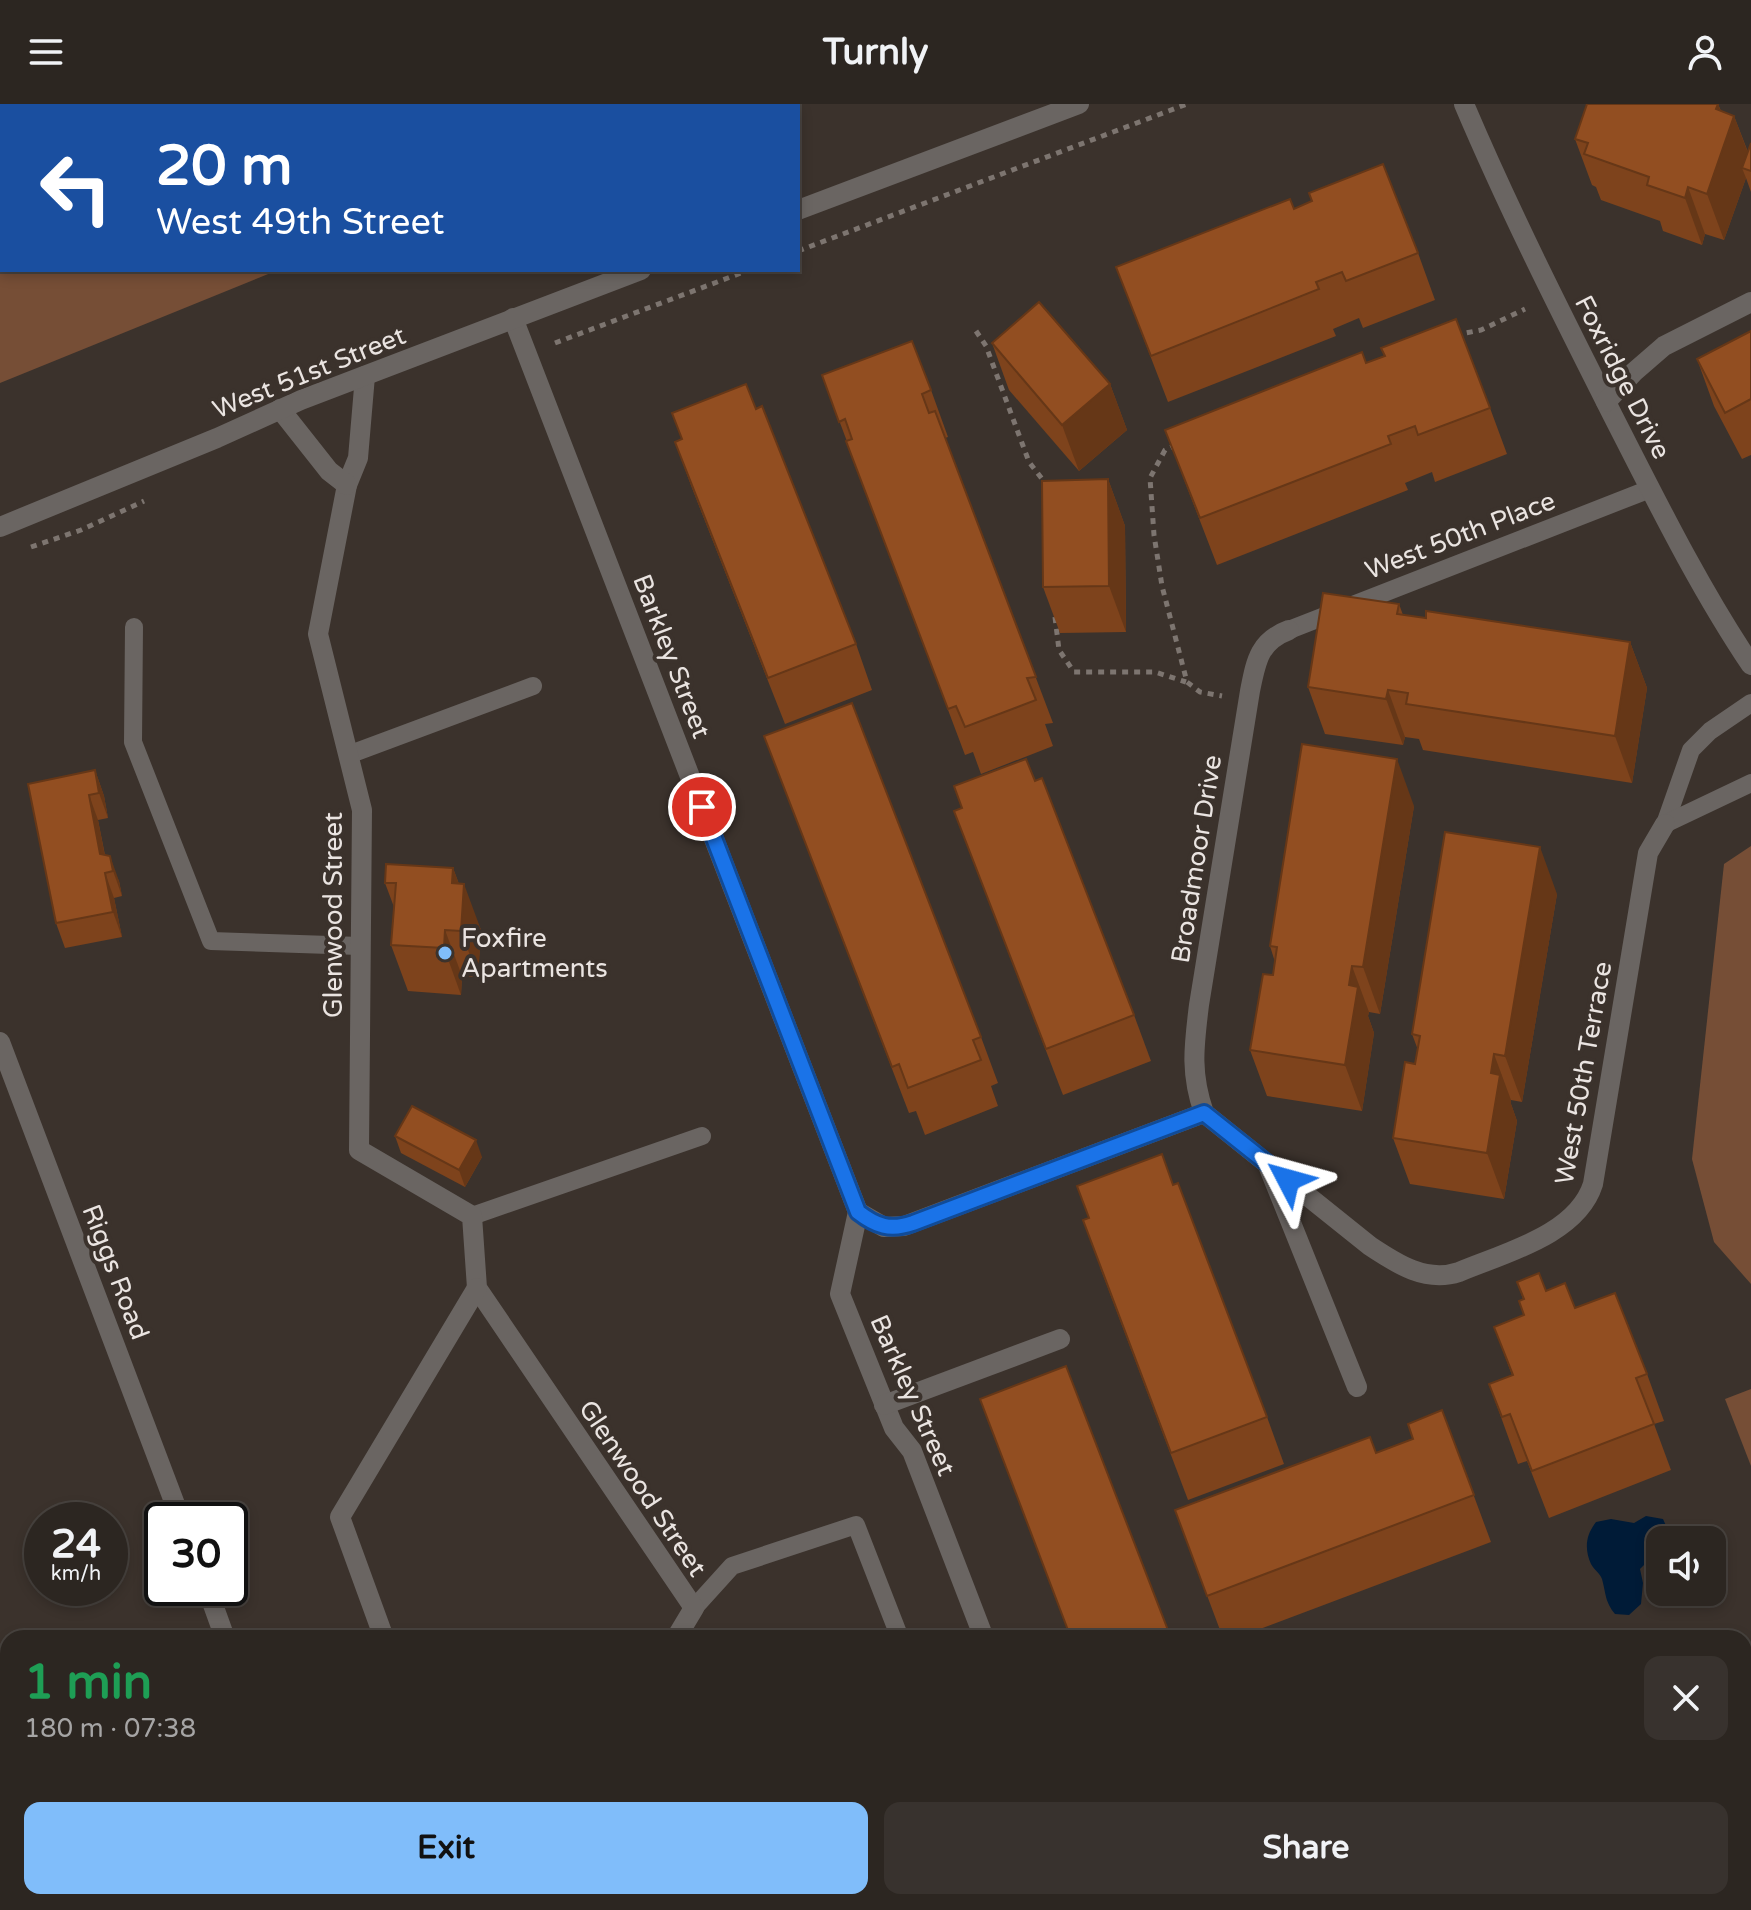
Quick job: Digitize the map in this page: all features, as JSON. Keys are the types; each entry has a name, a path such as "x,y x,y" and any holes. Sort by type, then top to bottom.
{"street":[{"path":"800,209 1079,104"},
{"name":"Foxridge Drive","path":"1464,104 1518,228 1650,489 1699,581 1751,665"},
{"name":"West 51st Street","path":"0,527 280,409 636,272"},
{"path":"1606,402 1664,346 1751,302"},
{"name":"Barkley Street","path":"513,318 858,1212 840,1294 894,1428 912,1451 981,1630"},
{"name":"Glenwood Street","path":"365,376 358,458 347,485 318,634 362,810 359,1150 472,1216"},
{"path":"280,409 329,471 347,485"},
{"name":"Broadmoor Drive","path":"1204,1113 1195,1081 1193,1056 1201,989 1250,691 1258,659 1268,640 1289,630"},
{"name":"West 50th Terrace","path":"1204,1113 1387,1257 1419,1273 1434,1276 1459,1272 1566,1223 1585,1204 1593,1184 1648,853 1665,824"},
{"name":"Riggs Road","path":"0,1042 174,1502"},
{"path":"858,1212 878,1225 890,1228 904,1226 1204,1113"},
{"path":"1268,1164 1357,1387"},
{"path":"381,1630 340,1517 477,1288 472,1216"},
{"name":"Glenwood Street","path":"477,1288 694,1608 681,1630"},
{"path":"884,1405 1060,1339"},
{"path":"213,1606 222,1630"}],"lane":[{"name":"West 50th Place","path":"1289,630 1650,489"},
{"path":"134,627 133,742 211,941 360,946"},
{"path":"348,755 533,686"},
{"path":"1665,824 1691,750 1710,731 1751,703"},
{"path":"1665,824 1751,783"},
{"path":"472,1216 702,1136"},
{"path":"694,1608 732,1566 856,1525 897,1630"}],"path":[{"path":"800,250 1187,104"},
{"path":"555,343 744,272"},
{"path":"1443,337 1481,330 1525,309"},
{"path":"976,331 986,346 1029,462 1046,481 1049,492"},
{"path":"1178,444 1165,450 1150,478 1162,586 1187,682"},
{"path":"1054,610 1059,650 1074,672 1155,672 1187,682 1200,692 1228,697"}],"shaded area":[{"path":"0,272 273,272 0,383"},
{"path":"1751,846 1751,1284 1714,1242 1692,1159 1724,864"},
{"path":"1751,1389 1751,1466 1725,1399"}],"water":[{"path":"1646,1516 1663,1519 1666,1526 1646,1526 1646,1563 1640,1569 1643,1583 1641,1604 1629,1615 1615,1614 1601,1577 1589,1558 1588,1537 1596,1522 1611,1519 1634,1523"}],"building":[{"path":"1587,104 1718,104 1716,109 1734,116 1707,194 1688,187 1685,198 1647,185 1649,177 1584,154 1588,143 1575,139"},
{"path":"1751,143 1751,171 1742,168"},
{"path":"1383,164 1418,253 1346,281 1342,272 1316,282 1319,289 1151,356 1116,267 1290,199 1294,209 1312,201 1309,193"},
{"path":"1039,302 1110,384 1062,425 992,343"},
{"path":"1456,319 1490,408 1418,435 1415,426 1388,436 1391,444 1200,518 1165,430 1362,352 1366,363 1385,356 1381,348"},
{"path":"1751,331 1751,399 1725,413 1697,359"},
{"path":"912,341 931,390 922,394 929,413 935,411 1036,677 1027,678 1036,700 965,727 956,706 948,709 846,441 852,439 845,419 839,422 822,375"},
{"path":"746,384 756,409 762,406 856,644 768,678 675,442 682,439 672,413"},
{"path":"1108,479 1109,586 1043,587 1042,481"},
{"path":"1323,593 1399,604 1397,614 1426,618 1426,611 1630,642 1615,736 1406,704 1408,693 1388,690 1386,699 1308,687"},
{"path":"852,703 981,1037 973,1040 981,1060 908,1088 899,1064 892,1067 764,736"},
{"path":"1302,744 1397,759 1363,967 1352,966 1349,985 1358,987 1345,1065 1250,1050 1263,974 1273,975 1277,947 1270,946"},
{"path":"1026,759 1035,781 1042,778 1134,1015 1046,1049 954,811 962,808 954,786"},
{"path":"95,770 99,793 89,795 100,854 110,856 113,871 105,873 113,912 56,923 28,784"},
{"path":"1445,832 1540,847 1505,1056 1494,1054 1491,1073 1500,1075 1487,1153 1393,1138 1405,1062 1415,1064 1420,1036 1412,1034"},
{"path":"386,864 453,868 452,883 464,884 461,931 445,930 444,948 391,945 396,883 385,883"},
{"path":"412,1106 476,1140 459,1170 395,1136"},
{"path":"1162,1154 1173,1185 1178,1183 1267,1417 1171,1453 1083,1220 1089,1218 1077,1186"},
{"path":"1539,1273 1546,1291 1565,1283 1575,1308 1615,1293 1647,1374 1636,1378 1654,1424 1532,1471 1510,1414 1502,1417 1489,1384 1513,1375 1494,1327 1524,1315 1519,1301 1524,1299 1517,1282"},
{"path":"1066,1366 1168,1630 1068,1630 980,1399"},
{"path":"1442,1410 1474,1495 1207,1596 1175,1510 1370,1437 1376,1453 1413,1439 1408,1424"}],"place":[{"name":"Foxfire Apartments","path":"445,953"}],"route":[{"path":"702,807 858,1212 873,1222 890,1228 913,1223 1204,1113 1288,1180"}]}
